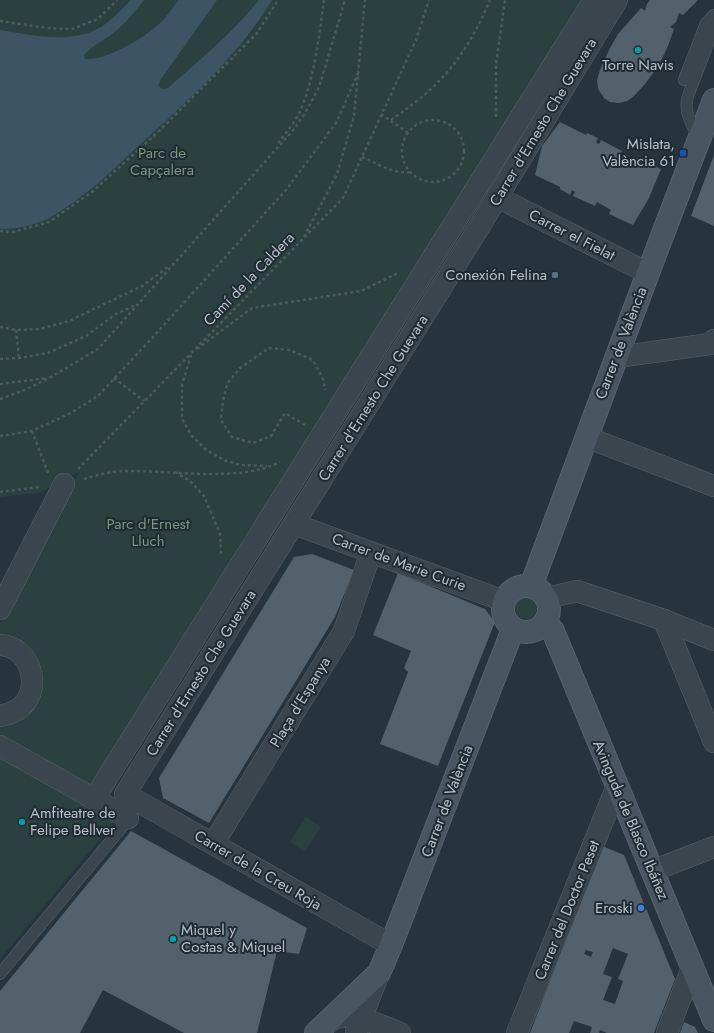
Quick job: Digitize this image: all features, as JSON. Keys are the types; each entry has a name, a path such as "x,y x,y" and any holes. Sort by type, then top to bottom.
{"street":[{"name":"Carrer d'Ernesto Che Guevara","path":"94,799 594,0"},
{"name":"Carrer d'Ernesto Che Guevara","path":"131,805 294,524 497,197 617,0"},
{"name":"Carrer de València","path":"538,592 586,437 714,100"},
{"name":"Carrer el Fielat","path":"497,197 648,273"},
{"path":"616,357 710,344 714,340"},
{"path":"586,437 714,486"},
{"path":"0,609 58,484"},
{"name":"Carrer de Marie Curie","path":"294,524 504,601"},
{"name":"Plaça d'Espanya","path":"213,844 344,631 371,552"},
{"path":"538,592 549,606 549,615 546,622 539,629 531,632 521,632 513,629 508,625 503,614 504,601 508,594 514,589 522,586 538,592 577,591 664,620 714,640"},
{"path":"664,620 714,742"},
{"name":"Avinguda de Blasco Ibáñez","path":"546,622 553,631 692,968 712,1010"},
{"name":"Carrer de València","path":"379,973 513,629"},
{"path":"0,645 16,650 25,659 29,665 32,678 31,690 22,707 11,714 0,716"},
{"name":"Carrer de la Creu Roja","path":"0,746 94,799 131,805 213,844 391,945"},
{"name":"Carrer del Doctor Peset","path":"517,1033 616,786"},
{"path":"652,871 714,847"},
{"path":"667,1033 692,968"},
{"path":"359,1026 379,973"},
{"path":"321,1029 379,973"},
{"path":"321,1029 336,1018 359,1026 377,1024 400,1033"}],"lane":[{"path":"684,80 706,23 714,15"},
{"path":"699,140 688,117 686,106 688,96 714,28"},
{"path":"0,974 131,805"}],"path":[{"path":"0,21 47,28 72,29 98,19 117,0"},
{"path":"0,231 13,232 49,222 92,192 158,132 257,33 278,0"},
{"path":"264,161 285,134 300,111 305,98 314,63 324,0"},
{"path":"0,399 27,389 51,377 98,349 294,128 308,108 327,64 345,0"},
{"path":"303,239 337,174 354,116 365,0"},
{"name":"Camí de la Caldera","path":"58,484 191,354 343,198 416,40 429,0"},
{"path":"391,120 414,104 439,81 464,51 490,0"},
{"path":"496,118 496,64 505,0"},
{"path":"0,436 32,431 69,414 98,396 228,256 286,190 336,123 359,71"},
{"path":"381,114 408,133"},
{"path":"424,121 443,121 452,126 463,141 463,160 458,170 450,178 440,182 429,182 419,179 405,164 402,153 404,142 408,133 415,126 424,121"},
{"path":"362,157 396,172 403,174 411,172"},
{"path":"0,327 16,330 40,329 69,321 142,286 173,264"},
{"path":"271,467 241,465 226,461 206,450 192,436 182,419 182,385 191,354 252,308 361,291 402,271"},
{"path":"0,359 19,358 48,353 86,336 116,314 137,305"},
{"path":"16,330 19,358"},
{"path":"322,435 285,413 271,436 253,442 232,437 221,420 227,384 240,368 269,348 290,350 313,360 323,379 325,393"},
{"path":"0,384 51,377"},
{"path":"114,378 144,401"},
{"path":"32,431 58,484"},
{"path":"0,492 58,484 124,471 206,474 247,472 271,467 285,460"},
{"path":"174,472 190,481 204,496 212,513 220,534 225,590"}],"green space":[{"path":"0,0 588,0 92,792 0,741 0,725 22,719 39,702 42,680 39,661 28,645 11,637 0,636 0,623 79,472 39,493 0,497"},
{"path":"526,597 534,600 537,608 534,616 526,619 518,616 515,608 518,600"},
{"path":"0,751 117,818 0,959"},
{"path":"306,817 321,827 305,852 290,842"}],"water":[{"path":"131,0 144,0 121,27 84,55 85,59 94,59 103,56 135,42 159,24 179,0 217,0 161,79 158,85 162,89 168,88 215,46 238,24 259,0 272,0 243,41 208,80 92,188 56,214 36,224 24,227 0,229 0,30 38,36 77,36 89,33 101,27 113,18"}],"building":[{"name":"Torre Navis","path":"650,0 698,0 683,15 679,13 676,22 670,27 674,29 668,46 659,65 645,84 633,97 627,101 619,103 610,102 604,98 598,89 597,80 600,70 618,34 641,8 645,11"},
{"path":"560,122 586,135 587,133 598,138 596,142 599,144 601,140 622,151 620,155 635,162 637,158 661,169 649,198 633,225 609,214 611,210 597,202 595,206 573,196 575,192 572,190 570,195 560,189 560,187 535,175 542,146"},
{"path":"714,155 714,226 691,216"},
{"path":"312,554 354,570 335,617 209,823 163,798 159,778 294,557"},
{"path":"398,573 485,609 495,622 438,766 380,744 408,672 404,668 411,651 373,635"},
{"name":"Miquel y Costas & Miquel","path":"131,831 307,928 299,954 277,951 257,1033 184,1033 103,990 80,1033 0,1033 0,991"},
{"path":"602,846 624,855 675,979 654,1033 607,1033 600,1030 599,1033 590,1033 592,1027 574,1021 569,1033 530,1033","holes":["613,948 628,954 618,979 623,981 615,1004 603,1000 612,977 603,974","586,950 593,952 591,957 584,954"]},
{"path":"684,1022 695,1027 698,1033 680,1033"}],"place":[{"name":"Torre Navis","path":"638,50"},
{"name":"Mislata, València 61","path":"683,153"},
{"name":"Conexión Felina","path":"555,275"},
{"name":"Amfiteatre de Felipe Bellver","path":"22,822"},
{"name":"Eroski","path":"641,908"},
{"name":"Miquel y Costas & Miquel","path":"173,939"}],"park label":[{"name":"Parc de Capçalera","path":"162,162"},
{"name":"Parc d'Ernest Lluch","path":"148,532"}]}
